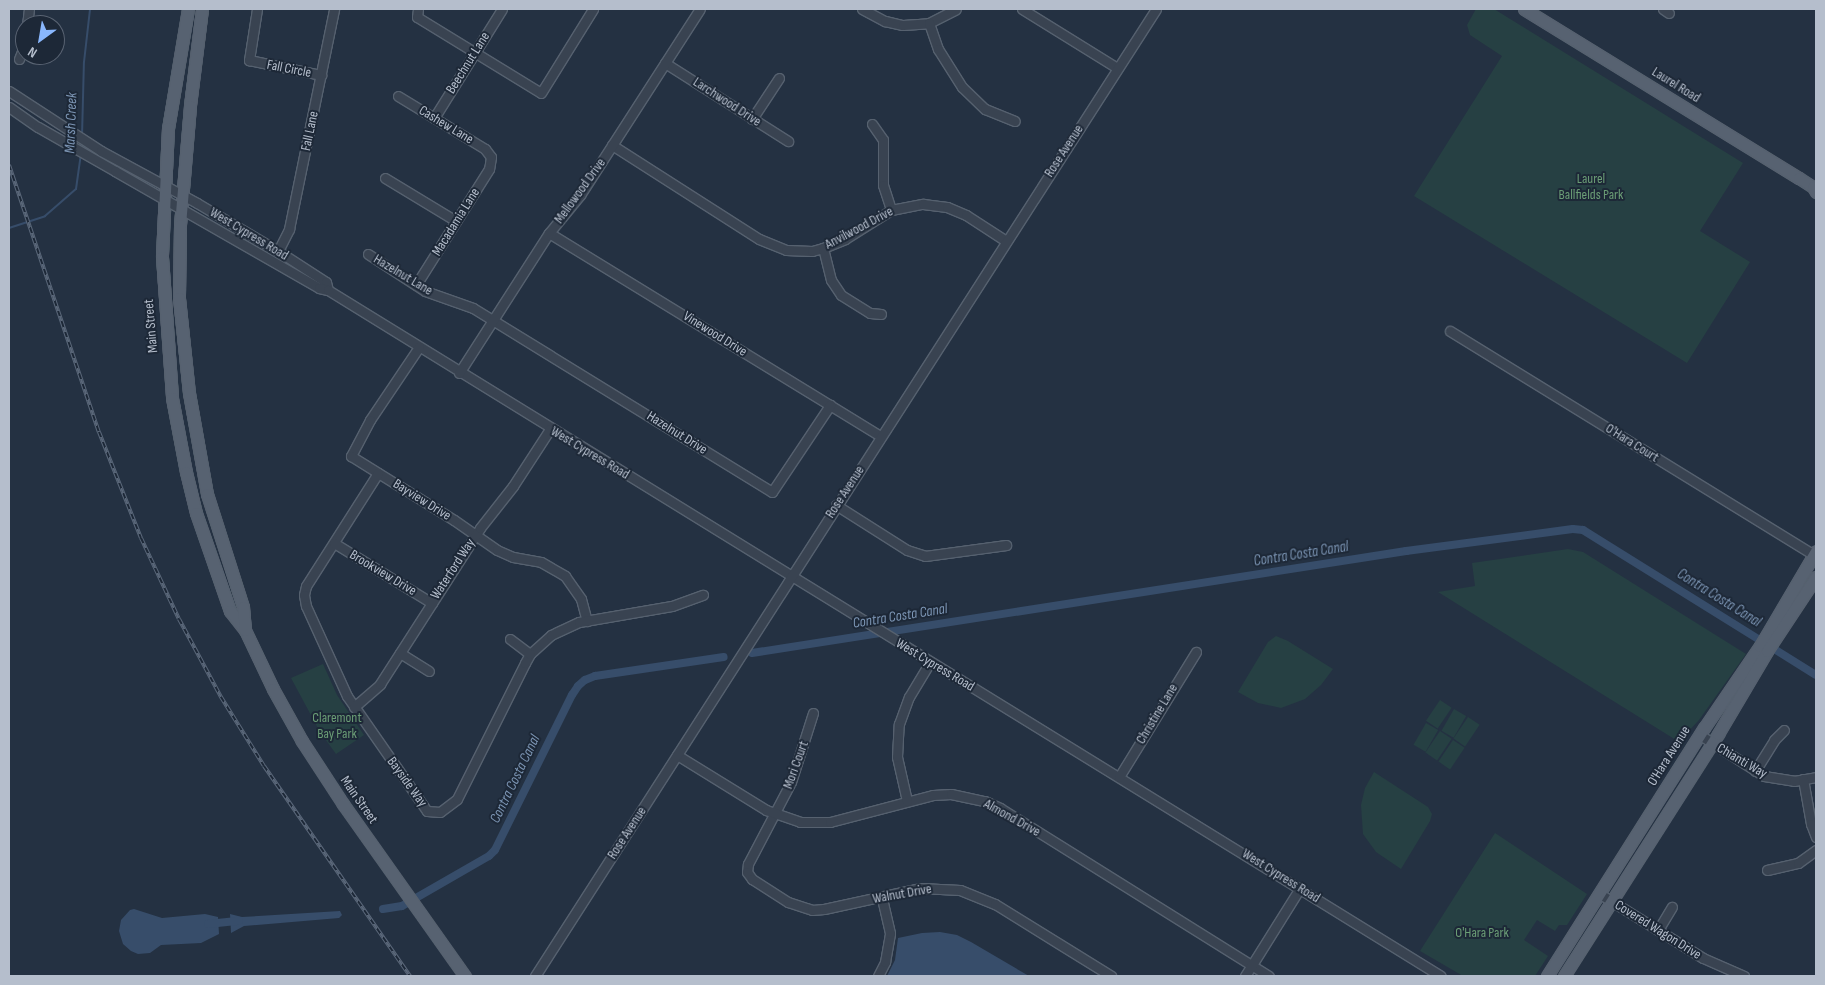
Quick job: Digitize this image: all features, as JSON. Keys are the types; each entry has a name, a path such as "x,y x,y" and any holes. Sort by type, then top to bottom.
{"main road":[{"name":"Main Street","path":"188,9 168,128 162,257 172,398 196,513 230,611 244,630 273,690 302,741 343,804 465,976"},
{"name":"Main Street","path":"202,9 190,106 182,195 179,298 189,393 208,494 243,607 244,630"},
{"name":"Laurel Road","path":"1524,9 1815,189"},
{"name":"O'Hara Avenue","path":"1564,976 1712,743 1815,553"},
{"name":"O'Hara Avenue","path":"1547,976 1700,735 1816,577"},
{"path":"1609,880 1624,883"}],"street":[{"name":"Fall Circle","path":"257,9 249,60 321,76"},
{"name":"Fall Lane","path":"278,251 289,230 334,9"},
{"path":"418,9 417,17 541,93 593,9"},
{"name":"Beechnut Lane","path":"434,118 502,9"},
{"name":"Mellowood Drive","path":"459,373 549,232 580,195 700,9"},
{"path":"862,9 885,21 894,23 929,23 956,9"},
{"path":"1022,9 1117,68"},
{"name":"Rose Avenue","path":"535,976 880,436 1156,9"},
{"path":"929,23 938,49 967,94 985,109 1016,121"},
{"name":"Larchwood Drive","path":"666,63 788,142"},
{"path":"752,119 779,78"},
{"name":"West Cypress Road","path":"9,91 72,133 278,251 326,282 328,290"},
{"name":"Cashew Lane","path":"398,96 485,149 491,157"},
{"name":"West Cypress Road","path":"9,107 97,161 319,288 328,290 459,373 1441,976"},
{"path":"872,124 883,140 883,185 891,210"},
{"name":"Anvilwood Drive","path":"612,145 759,239 786,250 799,251 823,248 845,239 891,210 923,204 947,207 966,215 1006,241"},
{"name":"Macadamia Lane","path":"416,285 489,169 491,157"},
{"path":"385,178 456,221"},
{"name":"Vinewood Drive","path":"549,232 880,436"},
{"path":"823,248 831,280 841,295 870,313 881,314"},
{"name":"Hazelnut Lane","path":"368,254 438,297 474,308 493,320"},
{"name":"Hazelnut Drive","path":"493,320 772,492 830,405"},
{"name":"O'Hara Court","path":"1450,331 1815,553"},
{"name":"Bayview Drive","path":"419,347 350,454 497,550 513,557 541,562 565,576 581,599 587,620"},
{"name":"Waterford Way","path":"354,707 380,684 476,535 512,486 550,428"},
{"name":"Bayside Way","path":"378,473 306,586 304,595 306,606 337,679 354,707 427,811 440,812 449,807 461,792 530,654 558,631 587,620 672,606 703,594"},
{"path":"836,505 907,550 925,556 1006,545"},
{"name":"Brookview Drive","path":"334,543 432,603"},
{"path":"510,639 530,654"},
{"name":"Christine Lane","path":"1119,777 1196,652"},
{"path":"400,654 429,671"},
{"path":"907,801 897,757 899,724 909,697 930,662"},
{"name":"Mori Court","path":"776,815 797,767 813,713"},
{"path":"1754,771 1774,740 1784,730"},
{"name":"Chianti Way","path":"1700,735 1754,771 1779,780 1816,778"},
{"name":"Almond Drive","path":"677,755 776,815 800,822 830,822 907,801 951,794 968,796 1000,808 1269,976"},
{"path":"1803,779 1811,824 1816,837"},
{"name":"Walnut Drive","path":"776,815 748,864 747,872 758,885 788,902 812,910 824,909 920,888 940,888 977,896 995,904 1111,976"},
{"path":"1767,870 1798,863 1816,850"},
{"path":"1245,976 1300,888"},
{"name":"Covered Wagon Drive","path":"1600,894 1703,958 1744,976"},
{"path":"878,976 886,962 890,941 882,897"},
{"path":"1658,930 1672,907"}],"green space":[{"name":"Laurel Ballfields Park","path":"1476,9 1494,9 1743,163 1700,231 1750,262 1687,363 1414,196 1502,56 1470,35 1467,25"},
{"path":"1568,549 1583,552 1746,654 1699,720 1686,734 1684,745 1438,592 1475,586 1472,563"},
{"path":"1276,636 1288,641 1333,669 1321,685 1305,699 1281,708 1258,703 1238,692 1268,642"},
{"name":"Claremont Bay Park","path":"323,664 337,695 364,735 336,754 320,732 291,678"},
{"path":"1440,700 1452,708 1438,729 1426,721"},
{"path":"1454,709 1466,716 1454,738 1442,731"},
{"path":"1468,717 1480,725 1465,746 1453,739"},
{"path":"1426,723 1438,730 1426,752 1414,745"},
{"path":"1440,731 1452,739 1437,760 1425,753"},
{"path":"1453,740 1465,748 1450,769 1438,762"},
{"path":"1374,772 1428,807 1432,814 1430,821 1401,869 1376,852 1363,834 1361,805 1365,788"},
{"name":"O'Hara Park","path":"1495,833 1587,894 1567,925 1559,925 1555,931 1537,920 1524,940 1548,956 1535,976 1463,976 1420,951"}],"water":[{"path":"134,909 162,918 205,914 218,917 219,934 201,943 161,945 150,953 138,954 123,944 119,931 121,920 130,910"},
{"path":"340,911 342,915 339,918 244,926 231,933 230,914 242,917"},
{"path":"940,932 957,935 1029,976 887,976 895,960 898,938 922,933"}],"waterway":[{"name":"Marsh Creek","path":"82,136 84,62 90,9"},
{"name":"Marsh Creek","path":"9,228 45,216 76,189 81,155"},
{"name":"Contra Costa Canal","path":"752,653 1406,551 1573,529 1583,530 1816,675"},
{"name":"Contra Costa Canal","path":"383,909 402,906 489,856 495,850 572,695 585,680 595,676 724,657"},
{"name":"Contra Costa Canal","path":"208,924 239,921"}],"railway":[{"path":"9,165 99,432 141,538 179,619 221,697 264,766 410,976"}]}
